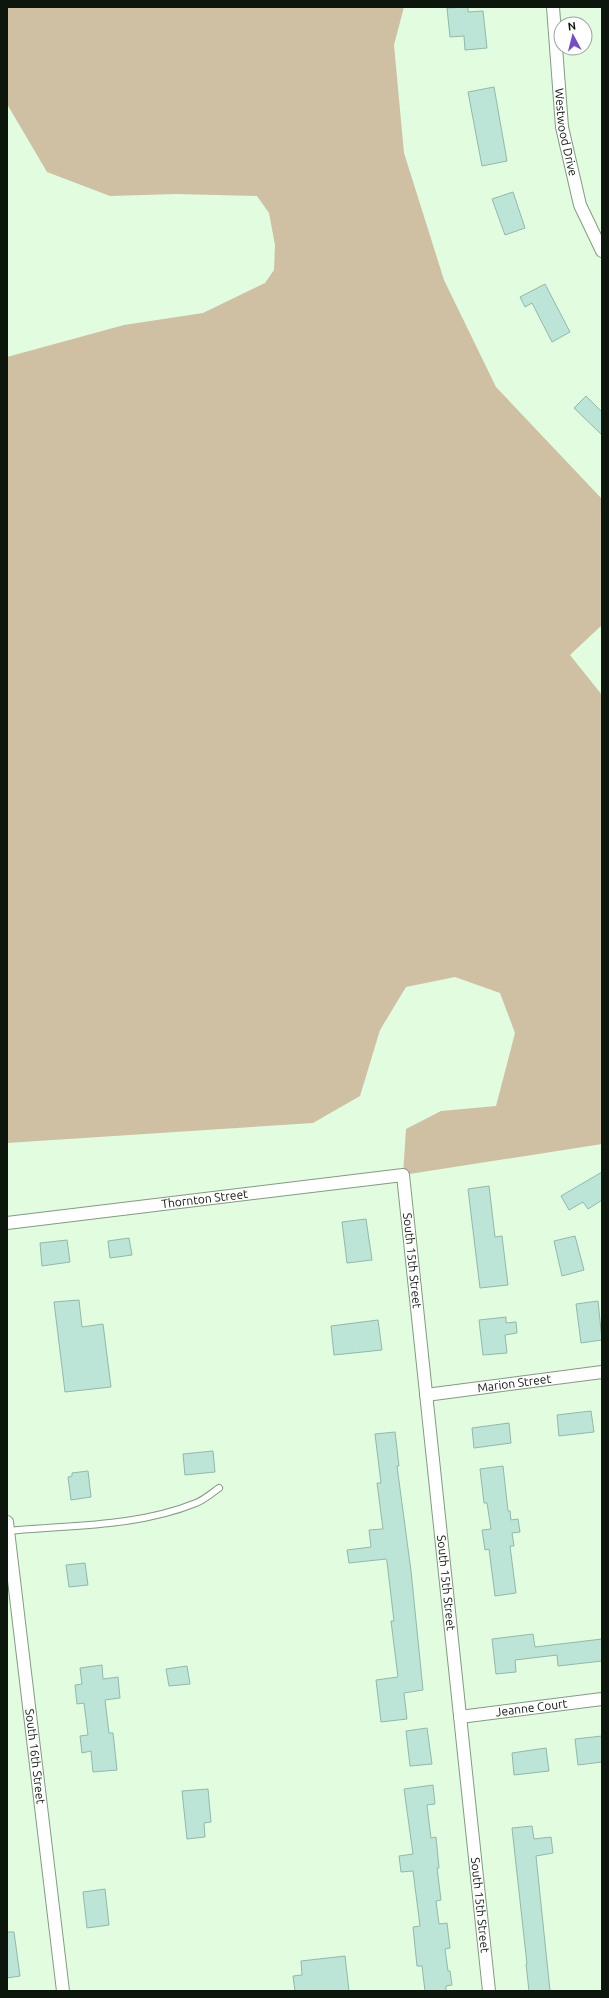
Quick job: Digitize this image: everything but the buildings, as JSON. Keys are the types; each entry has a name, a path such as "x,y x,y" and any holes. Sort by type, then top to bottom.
{"street":[{"name":"Westwood Drive","path":"553,7 562,127 580,206 602,251"},
{"name":"Thornton Street","path":"7,1223 403,1175"},
{"name":"South 15th Street","path":"403,1175 489,1991"},
{"name":"Marion Street","path":"426,1395 602,1372"},
{"name":"South 16th Street","path":"8,1527 63,1991"},
{"name":"Jeanne Court","path":"460,1717 602,1699"}],"lane":[{"path":"8,1527 120,1522 162,1515 197,1503 219,1488"}],"shaded area":[{"path":"7,7 404,7 394,45 404,153 444,280 496,387 602,499 602,625 570,655 602,695 602,1144 403,1175 406,1129 441,1111 496,1106 515,1033 500,993 455,977 406,987 380,1030 360,1096 313,1123 7,1143 7,357 124,325 203,313 265,283 274,270 275,245 269,213 257,196 176,194 110,196 47,172 7,104"}]}
